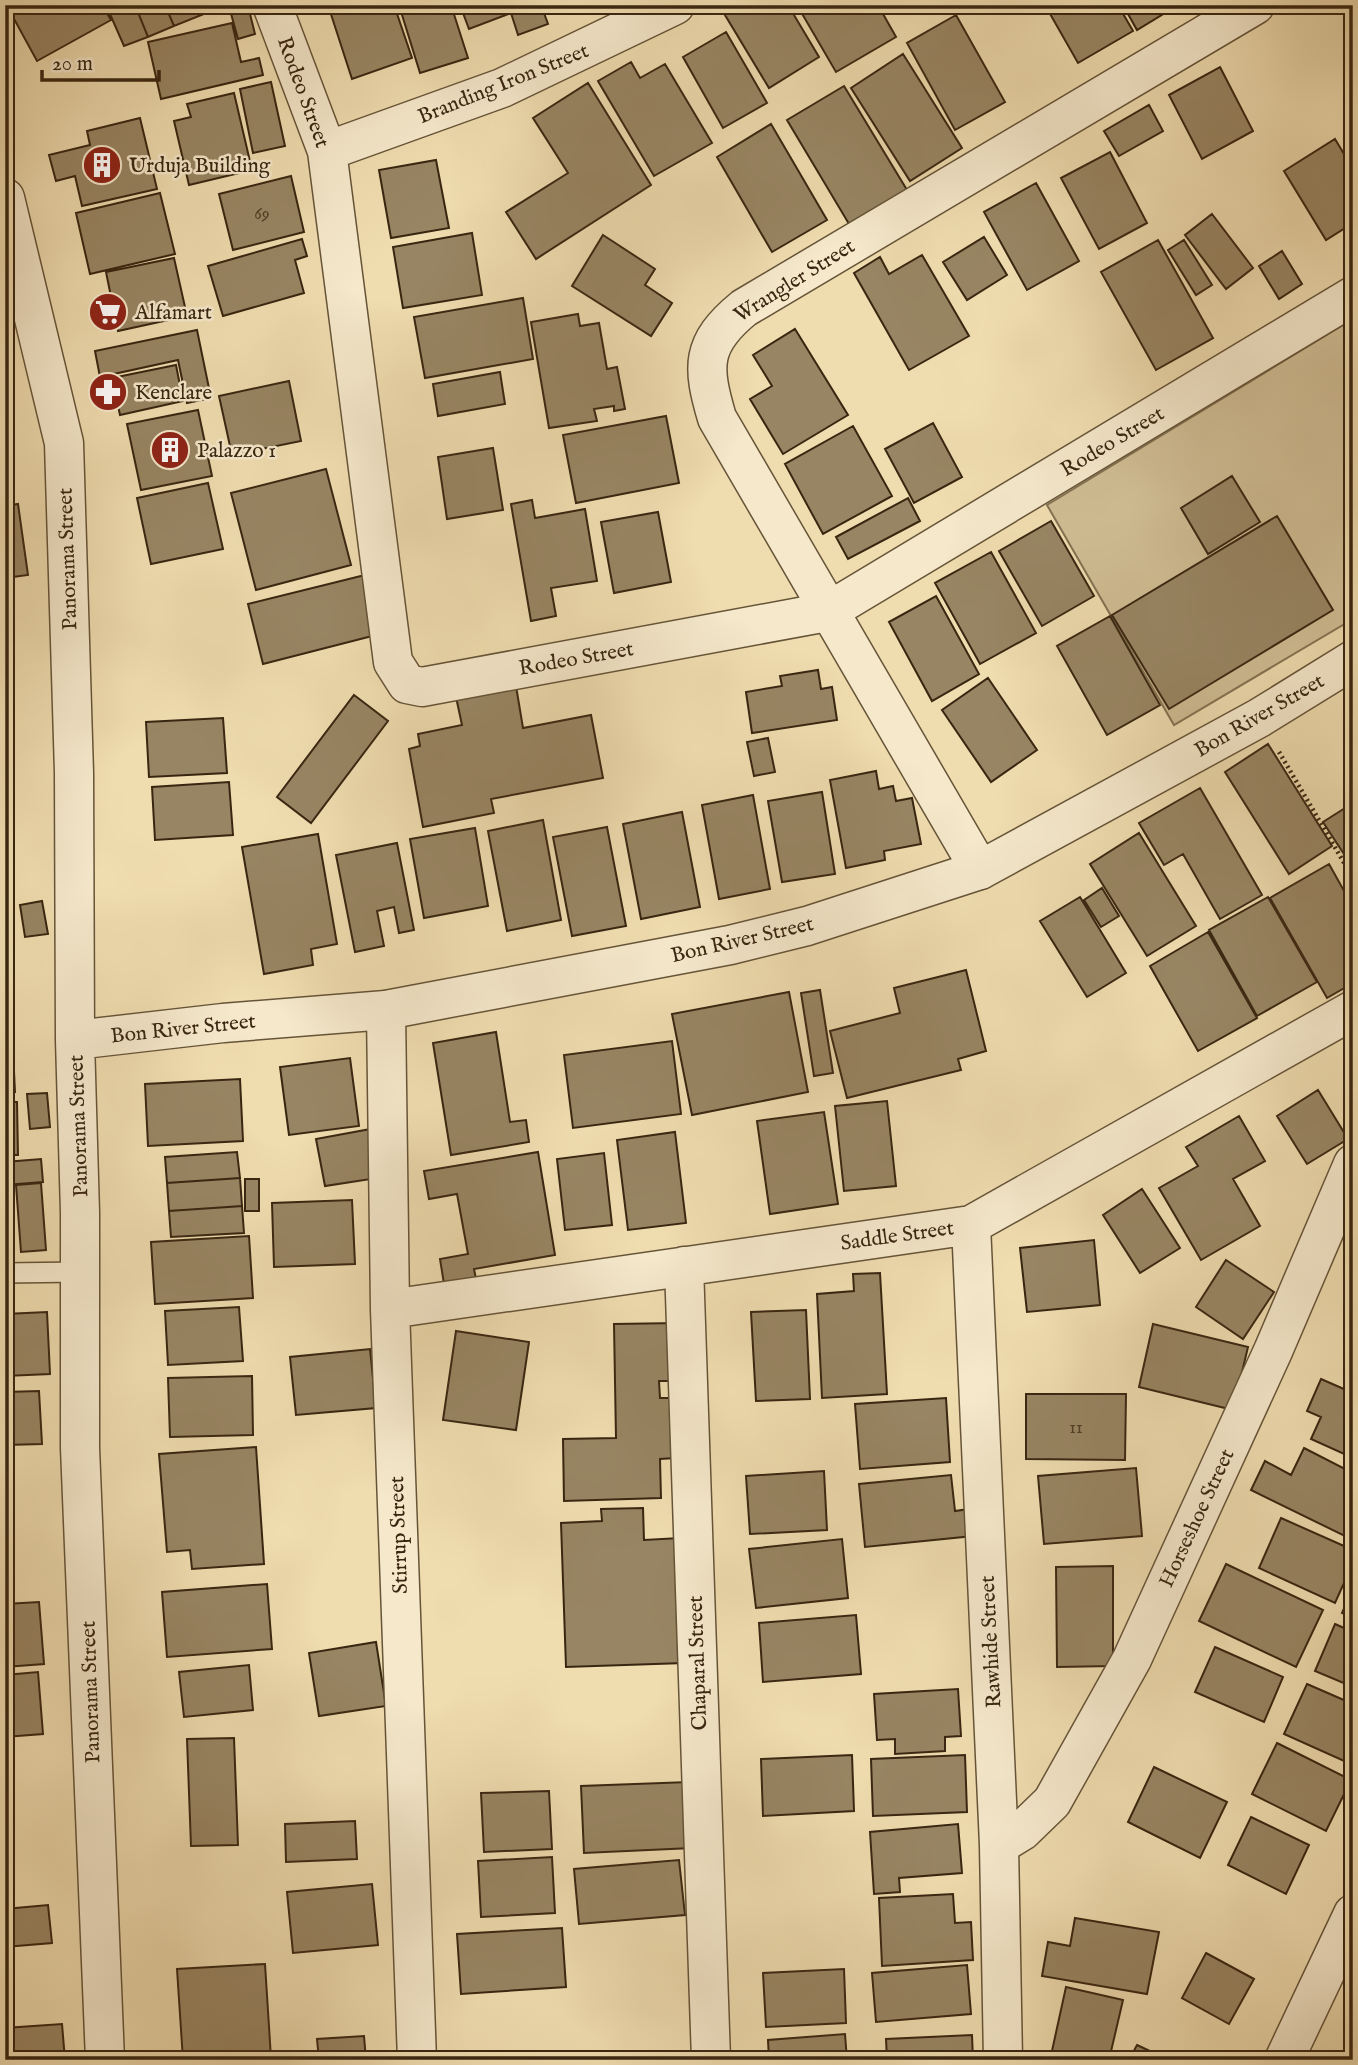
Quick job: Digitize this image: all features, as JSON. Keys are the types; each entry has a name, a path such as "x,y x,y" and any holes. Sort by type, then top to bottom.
{"street":[{"name":"Rodeo Street","path":"272,5 327,151 393,662 407,684 422,687 827,612 1353,296"},
{"name":"Branding Iron Street","path":"327,151 502,88 675,5"},
{"name":"Wrangler Street","path":"980,870 827,612 717,418 705,378 708,355 721,326 756,301 1255,5"},
{"name":"Panorama Street","path":"5,198 64,443 74,773 80,1448 105,2060"},
{"name":"Bon River Street","path":"75,1040 223,1023 386,1010 730,945 807,926 980,870 1259,718 1353,660"},
{"name":"Stirrup Street","path":"386,1010 390,1309 417,2060"},
{"name":"Saddle Street","path":"390,1309 971,1225 1353,1010"},
{"name":"Horseshoe Street","path":"999,1845 1022,1831 1052,1802 1132,1659 1273,1351 1353,1164"},
{"name":"Rawhide Street","path":"971,1225 999,1845 1003,2060"},
{"name":"Chaparal Street","path":"684,1266 710,2060"},
{"path":"1284,2060 1353,1914"}],"lane":[{"path":"5,1273 80,1272"}],"path":[{"path":"1259,718 1353,878"}],"shaded area":[{"path":"1353,319 1353,619 1174,725 1047,505"}],"building":[{"path":"102,5 111,20 37,61 7,6"},
{"path":"106,5 135,5 148,37 124,46"},
{"path":"135,5 165,5 174,26 148,37"},
{"path":"165,5 194,5 199,16 174,26"},
{"path":"194,5 223,5 224,6 199,16"},
{"path":"328,5 394,5 412,58 352,79"},
{"path":"399,5 451,5 468,58 420,73"},
{"path":"460,5 541,5 548,24 518,35 511,13 469,29"},
{"path":"742,5 788,5 819,57 769,88 725,15"},
{"path":"797,5 878,5 896,37 836,72"},
{"path":"1045,5 1118,5 1133,31 1078,63"},
{"path":"1123,5 1178,5 1137,30"},
{"path":"248,6 255,34 238,39 230,10"},
{"path":"956,15 1005,102 955,130 907,43"},
{"path":"232,23 241,62 259,58 263,75 161,99 148,42"},
{"path":"726,32 767,103 723,128 683,57"},
{"path":"903,54 962,148 910,181 851,88"},
{"path":"631,62 640,78 665,64 712,143 654,176 598,81"},
{"path":"1220,67 1253,131 1202,159 1169,95"},
{"path":"271,82 285,146 253,153 240,89"},
{"path":"588,83 651,185 536,259 506,212 568,173 533,118"},
{"path":"844,86 907,190 849,224 787,120"},
{"path":"234,93 252,170 189,185 174,121 191,117 187,104"},
{"path":"1149,105 1163,131 1119,156 1104,131"},
{"name":"Urduja Building","path":"140,118 157,189 82,206 75,176 56,181 49,155 90,145 87,131"},
{"path":"771,124 827,220 772,252 717,157"},
{"path":"1335,139 1353,169 1353,223 1326,240 1284,171"},
{"path":"1110,152 1147,223 1099,249 1061,178"},
{"path":"436,160 449,228 391,238 379,170"},
{"path":"291,176 304,232 233,250 219,194"},
{"path":"1036,183 1079,261 1027,290 984,212"},
{"path":"160,193 175,254 90,274 76,213"},
{"path":"1212,214 1253,268 1226,289 1185,235"},
{"path":"472,233 482,295 403,308 393,247"},
{"path":"603,235 655,269 645,285 672,303 651,336 572,286"},
{"path":"984,237 1007,275 967,300 943,262"},
{"path":"302,239 307,256 295,260 304,293 223,316 208,266"},
{"path":"1158,240 1213,338 1156,370 1101,272"},
{"path":"1184,240 1212,285 1196,295 1168,250"},
{"path":"1282,251 1302,284 1279,299 1259,266"},
{"path":"922,255 969,336 909,370 854,273 880,257 889,274"},
{"path":"174,258 187,316 118,331 106,272"},
{"path":"523,298 533,359 425,378 414,317"},
{"path":"578,314 580,326 599,323 607,369 617,367 625,409 614,411 614,406 594,409 597,421 549,428 531,322"},
{"path":"795,329 848,415 783,454 750,399 772,386 753,355"},
{"path":"197,330 211,398 187,403 178,360 100,377 95,351"},
{"path":"176,365 183,401 120,415 112,378"},
{"path":"500,372 505,404 438,416 433,384"},
{"path":"289,381 301,441 232,455 219,396"},
{"name":"Palazzo 1","path":"198,410 212,476 141,490 127,424"},
{"path":"666,416 679,483 576,503 563,435"},
{"path":"933,423 962,477 914,503 885,449"},
{"path":"853,426 892,496 823,534 785,464"},
{"path":"5,448 13,495 5,497"},
{"path":"493,448 503,510 447,519 438,457"},
{"path":"326,469 351,565 256,590 231,493"},
{"path":"1232,476 1260,522 1208,554 1181,508"},
{"path":"208,483 223,549 151,564 137,498"},
{"path":"908,498 920,521 848,559 836,537"},
{"path":"532,500 535,518 585,509 597,581 551,588 556,616 531,621 511,504"},
{"path":"18,504 28,575 5,578 5,506"},
{"path":"658,512 671,582 614,593 601,522"},
{"path":"1277,516 1333,610 1169,709 1112,615"},
{"path":"1051,521 1094,596 1042,626 999,551"},
{"path":"991,552 1036,633 980,664 935,583"},
{"path":"365,575 380,634 263,664 248,604"},
{"path":"936,596 979,674 932,701 889,622"},
{"path":"1110,616 1160,705 1107,735 1057,646"},
{"path":"818,670 821,689 832,687 837,720 752,733 746,692 782,686 780,676"},
{"path":"988,678 1037,750 991,782 942,710"},
{"path":"516,686 523,728 591,715 603,778 491,799 494,813 423,827 409,749 420,746 418,734 462,725 456,697"},
{"path":"354,695 388,721 311,823 277,797"},
{"path":"223,718 227,773 149,777 146,722"},
{"path":"768,738 775,772 754,776 747,742"},
{"path":"1268,744 1332,846 1289,874 1225,772"},
{"path":"876,771 879,789 893,786 896,801 912,798 921,844 884,851 885,860 846,868 830,780"},
{"path":"229,782 233,835 155,840 152,787"},
{"path":"1200,788 1262,895 1220,919 1183,854 1164,865 1139,823"},
{"path":"822,792 835,874 782,882 768,801"},
{"path":"753,795 770,889 719,899 702,805"},
{"path":"1353,803 1353,868 1323,822"},
{"path":"682,812 700,907 641,919 623,824"},
{"path":"543,820 561,920 507,931 488,831"},
{"path":"607,827 626,926 572,936 553,837"},
{"path":"475,828 488,906 424,918 410,839"},
{"path":"1139,833 1196,926 1147,956 1090,864"},
{"path":"318,834 337,944 311,949 313,965 264,974 242,847"},
{"path":"397,843 414,930 399,933 394,907 377,911 384,946 355,952 336,855"},
{"path":"1329,864 1353,907 1353,983 1327,998 1270,898"},
{"path":"1102,888 1119,916 1101,927 1084,900"},
{"path":"7,892 9,952 5,952"},
{"path":"1080,897 1126,973 1087,997 1040,921"},
{"path":"1268,897 1317,982 1257,1016 1209,930"},
{"path":"42,901 48,934 25,937 20,905"},
{"path":"1208,932 1257,1018 1198,1051 1150,966"},
{"path":"966,970 986,1051 958,1059 961,1070 847,1098 830,1031 900,1013 894,988"},
{"path":"820,990 833,1073 814,1076 801,993"},
{"path":"789,992 808,1092 692,1115 672,1014"},
{"path":"5,1030 12,1030 15,1092 5,1092"},
{"path":"496,1032 510,1122 526,1120 529,1142 451,1155 433,1043"},
{"path":"672,1041 681,1114 573,1128 564,1055"},
{"path":"350,1058 359,1126 289,1135 280,1067"},
{"path":"240,1079 243,1141 148,1146 145,1084"},
{"path":"1318,1090 1348,1139 1307,1164 1277,1116"},
{"path":"47,1093 50,1127 30,1129 27,1094"},
{"path":"887,1101 896,1186 844,1191 835,1106"},
{"path":"5,1102 17,1102 18,1155 5,1155"},
{"path":"824,1112 838,1204 770,1214 757,1121"},
{"path":"1239,1116 1265,1161 1233,1179 1260,1226 1201,1260 1159,1188 1198,1166 1186,1147"},
{"path":"376,1128 384,1177 325,1186 316,1139"},
{"path":"675,1132 686,1223 628,1230 617,1140"},
{"path":"237,1152 240,1178 167,1183 165,1157"},
{"path":"538,1152 555,1255 474,1269 476,1279 444,1284 440,1259 468,1254 457,1194 429,1199 424,1171"},
{"path":"604,1153 612,1225 565,1230 557,1159"},
{"path":"41,1159 43,1182 5,1185 5,1162"},
{"path":"240,1178 242,1206 169,1211 167,1183"},
{"path":"245,1179 259,1179 259,1211 245,1211"},
{"path":"41,1183 46,1250 21,1252 16,1185"},
{"path":"1142,1189 1180,1248 1140,1273 1103,1215"},
{"path":"352,1200 355,1264 274,1267 272,1203"},
{"path":"242,1206 244,1233 171,1237 169,1211"},
{"path":"249,1236 253,1298 155,1304 151,1242"},
{"path":"1094,1240 1100,1305 1027,1312 1020,1248"},
{"path":"1226,1260 1274,1292 1243,1339 1196,1307"},
{"path":"880,1273 887,1394 822,1398 817,1294 854,1291 853,1274"},
{"path":"239,1307 243,1361 168,1365 165,1311"},
{"path":"806,1310 810,1399 756,1401 751,1312"},
{"path":"47,1312 50,1374 5,1376 5,1314"},
{"path":"679,1323 679,1381 659,1381 660,1398 674,1398 675,1458 660,1459 661,1498 564,1501 563,1439 616,1438 614,1324"},
{"path":"1153,1324 1248,1347 1233,1410 1139,1387"},
{"path":"456,1331 529,1342 516,1430 443,1420"},
{"path":"370,1349 376,1408 296,1415 290,1357"},
{"path":"1353,1349 1353,1368 1345,1364"},
{"path":"252,1376 253,1435 170,1437 168,1378"},
{"path":"1321,1379 1353,1393 1353,1458 1311,1439 1321,1417 1307,1411"},
{"path":"39,1391 42,1444 5,1445 5,1392"},
{"path":"1026,1394 1126,1394 1125,1460 1026,1459"},
{"path":"946,1398 950,1462 860,1469 855,1404"},
{"path":"256,1447 264,1564 192,1569 190,1550 167,1552 159,1454"},
{"path":"1304,1448 1353,1473 1353,1540 1251,1490 1265,1461 1291,1475"},
{"path":"1136,1468 1142,1536 1044,1544 1038,1476"},
{"path":"824,1471 827,1530 750,1534 746,1476"},
{"path":"951,1475 955,1511 969,1509 973,1536 865,1547 859,1484"},
{"path":"643,1508 644,1540 680,1538 684,1663 566,1667 561,1523 602,1521 601,1509"},
{"path":"1281,1518 1353,1550 1353,1563 1335,1603 1259,1568"},
{"path":"842,1539 848,1598 756,1608 749,1549"},
{"path":"1226,1564 1323,1610 1296,1667 1199,1621"},
{"path":"1113,1566 1113,1666 1057,1667 1056,1567"},
{"path":"267,1584 272,1649 167,1657 162,1592"},
{"path":"1353,1588 1353,1618 1342,1613"},
{"path":"39,1602 44,1664 5,1667 5,1604"},
{"path":"856,1615 861,1674 763,1682 759,1623"},
{"path":"1335,1624 1353,1632 1353,1687 1315,1671"},
{"path":"376,1642 386,1706 319,1716 309,1653"},
{"path":"1215,1647 1283,1677 1264,1722 1195,1692"},
{"path":"249,1665 253,1710 184,1717 179,1672"},
{"path":"38,1672 43,1734 5,1737 5,1675"},
{"path":"1307,1684 1353,1704 1353,1765 1284,1734"},
{"path":"958,1689 961,1736 945,1737 945,1751 895,1754 895,1739 877,1740 874,1694"},
{"path":"234,1738 238,1845 191,1846 187,1739"},
{"path":"1277,1743 1351,1780 1326,1831 1252,1794"},
{"path":"852,1755 854,1811 763,1816 761,1759"},
{"path":"965,1755 967,1812 873,1816 871,1759"},
{"path":"1154,1767 1227,1802 1200,1858 1128,1822"},
{"path":"689,1782 692,1848 584,1853 581,1786"},
{"path":"549,1791 552,1849 484,1852 481,1793"},
{"path":"1251,1817 1309,1845 1286,1894 1228,1865"},
{"path":"355,1821 357,1859 286,1862 285,1824"},
{"path":"958,1824 962,1873 899,1878 900,1892 874,1894 870,1832"},
{"path":"552,1857 555,1913 481,1917 478,1861"},
{"path":"679,1860 685,1915 579,1924 574,1869"},
{"path":"372,1884 378,1945 293,1953 287,1892"},
{"path":"953,1894 955,1923 971,1922 973,1960 882,1966 879,1898"},
{"path":"48,1905 52,1943 5,1947 5,1909"},
{"path":"1075,1918 1159,1932 1147,1994 1042,1976 1048,1942 1070,1946"},
{"path":"562,1928 566,1987 461,1994 457,1934"},
{"path":"1206,1953 1254,1979 1229,2024 1182,1998"},
{"path":"265,1964 271,2058 183,2060 177,1969"},
{"path":"967,1965 971,2014 876,2022 872,1973"},
{"path":"844,1969 846,2023 766,2027 763,1973"},
{"path":"1066,1987 1123,2000 1109,2060 1050,2060"},
{"path":"62,2024 65,2060 5,2060 5,2028"},
{"path":"845,2034 847,2060 769,2060 768,2040"},
{"path":"972,2035 973,2060 887,2060 886,2039"},
{"path":"364,2036 366,2060 319,2060 317,2039"},
{"path":"1137,2045 1169,2060 1129,2060"}],"place":[{"name":"Urduja Building","path":"102,165"},
{"name":"Alfamart","path":"108,312"},
{"name":"Kenclare","path":"108,392"},
{"name":"Palazzo 1","path":"170,450"}]}
